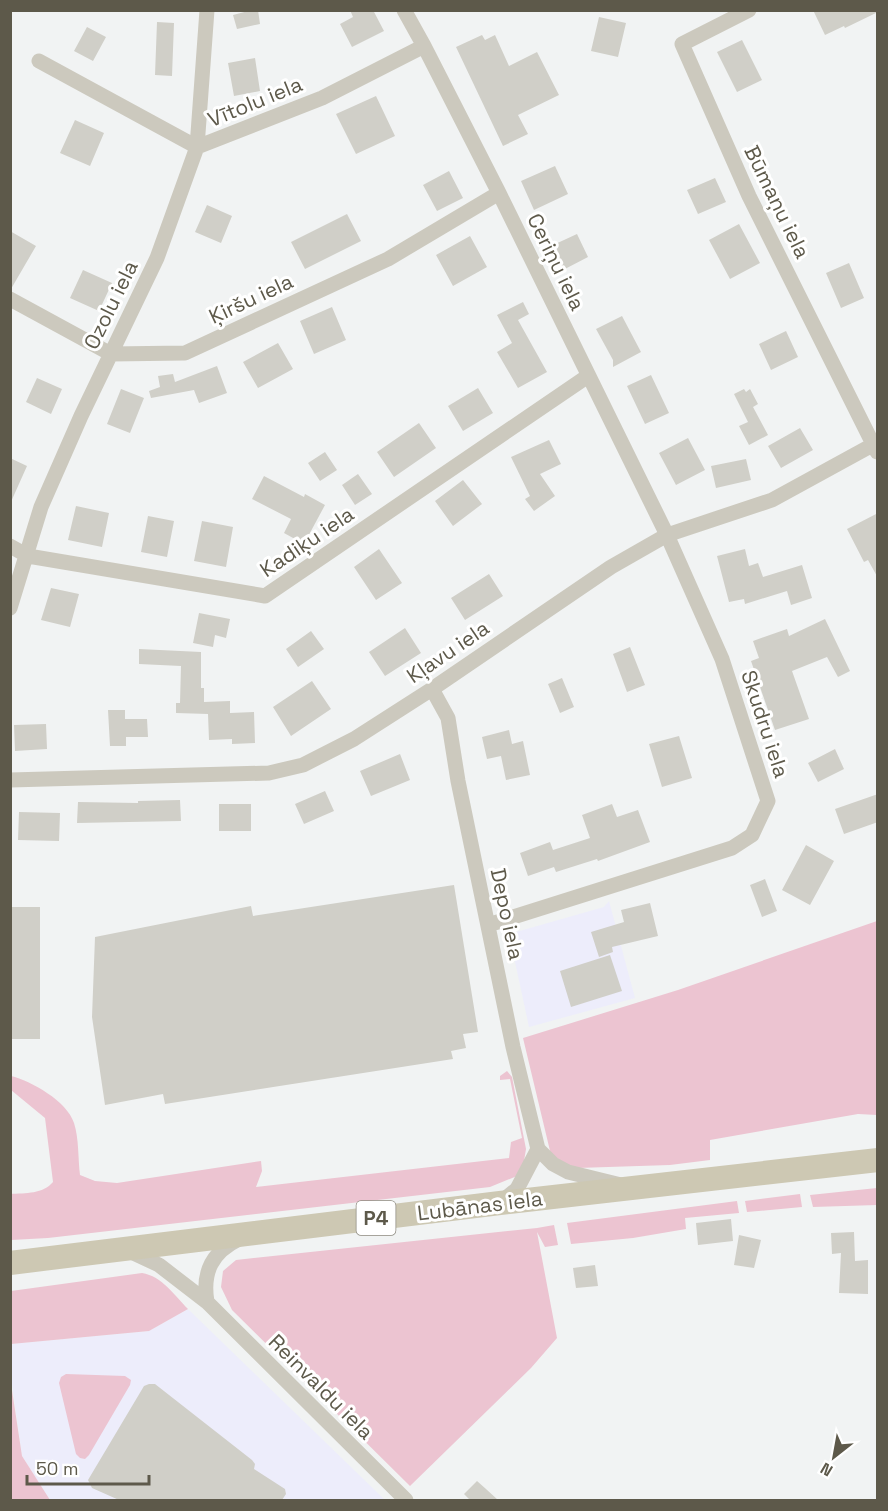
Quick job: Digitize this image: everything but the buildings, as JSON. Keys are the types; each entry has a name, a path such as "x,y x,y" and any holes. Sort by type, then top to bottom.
{"main road":[{"name":"Lubānas iela","path":"10,1263 500,1203 878,1160"}],"street":[{"name":"Ozolu iela","path":"10,608 28,556 41,507 81,416 157,258 197,147 207,10"},
{"name":"Ceriņu iela","path":"404,10 499,193 667,535"},
{"name":"Būmaņu iela","path":"749,10 682,44 749,196 876,447"},
{"name":"Vītolu iela","path":"39,62 197,147 322,98 424,46"},
{"name":"Ķiršu iela","path":"10,299 111,354 185,353 388,259 499,193"},
{"name":"Kadiķu iela","path":"10,546 28,556 266,596 588,376"},
{"name":"Kļavu iela","path":"10,780 269,773 303,765 354,739 432,689 611,567 667,535 772,500 876,447"},
{"name":"Skudru iela","path":"488,925 732,848 752,835 761,819 768,801 726,670 667,535"},
{"name":"Depo iela","path":"432,689 448,718 458,781 513,1047 538,1149"},
{"path":"500,1203 517,1189 538,1149 553,1164 568,1172 630,1188"},
{"path":"207,1302 204,1284 208,1269 224,1247 252,1233"},
{"name":"Reinvaldu iela","path":"122,1248 159,1265 207,1302 406,1500"}],"shaded area":[{"path":"609,901 635,998 529,1027 509,934 604,907"},
{"path":"877,921 877,1115 858,1114 710,1140 710,1160 670,1165 577,1168 551,1155 523,1038 678,990"},
{"path":"507,1071 512,1077 526,1149 524,1161 517,1176 490,1187 48,1238 11,1240 10,1194 39,1191 53,1182 45,1118 11,1090 11,1076 28,1082 47,1093 70,1115 77,1135 80,1175 95,1181 117,1183 261,1161 262,1171 256,1187 509,1158 511,1142 522,1138 510,1079 500,1080 500,1076"},
{"path":"877,1188 877,1205 813,1207 810,1195"},
{"path":"800,1194 802,1207 747,1212 745,1201"},
{"path":"737,1201 739,1213 685,1218 686,1229 633,1238 571,1244 567,1223"},
{"path":"554,1225 558,1245 545,1247 537,1232 557,1338 531,1368 410,1486 232,1310 221,1287 223,1271 236,1260"},
{"path":"142,1273 162,1282 188,1309 149,1331 11,1344 11,1291"},
{"path":"188,1309 385,1500 50,1500 22,1456 11,1377 10,1344 149,1331"},
{"path":"66,1374 125,1376 131,1380 85,1459 76,1454 59,1383 61,1377"},
{"path":"10,1377 22,1456 50,1500 11,1500"}]}
